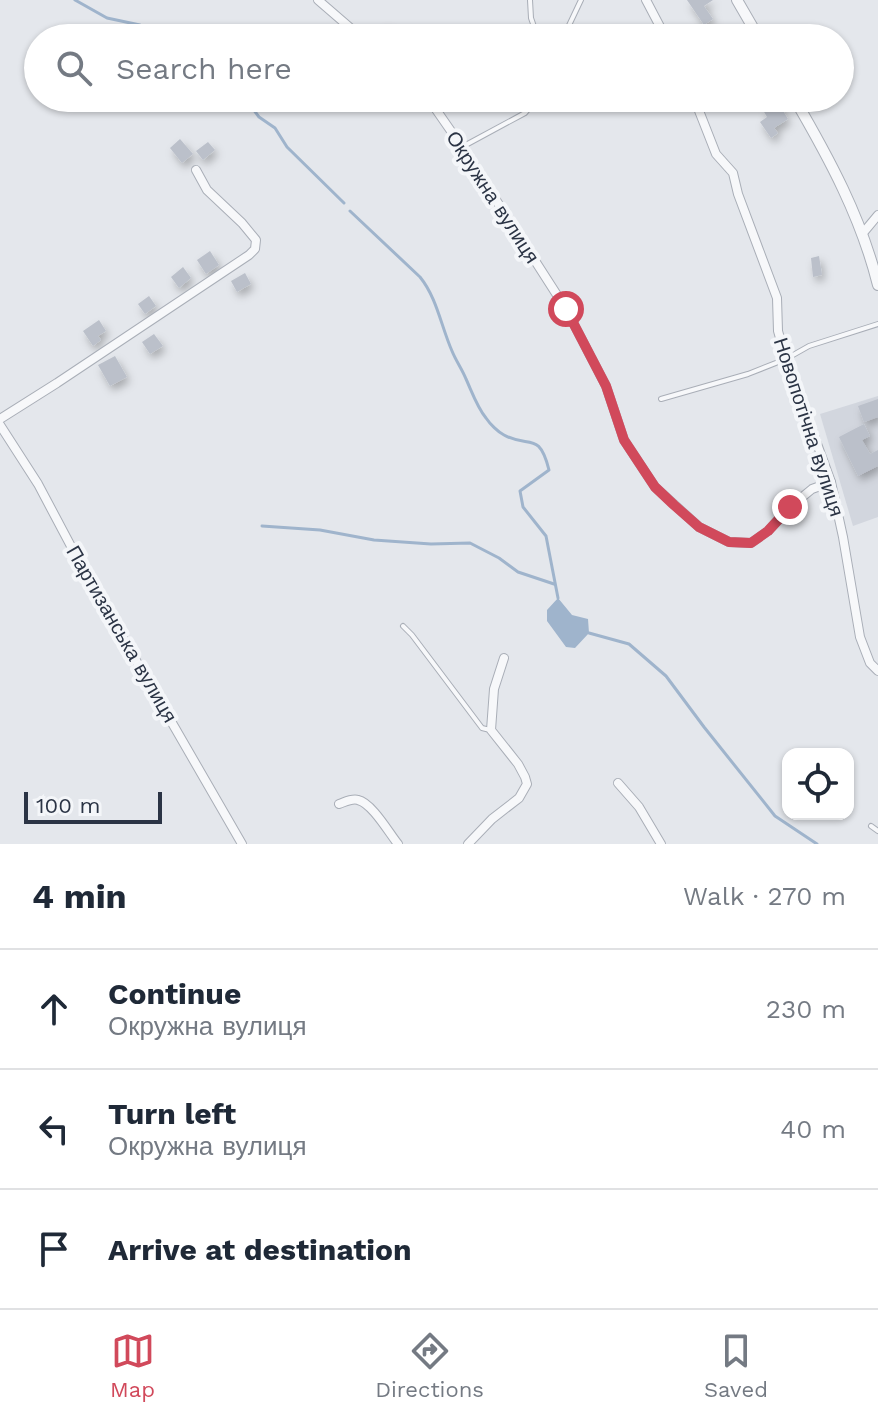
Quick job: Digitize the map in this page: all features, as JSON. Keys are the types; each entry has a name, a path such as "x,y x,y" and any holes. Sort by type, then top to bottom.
{"street":[{"path":"318,0 346,24"},
{"path":"646,0 659,24"},
{"path":"737,0 751,24"},
{"name":"Окружна вулиця","path":"438,112 573,323 606,386 624,440 655,487 674,505 699,527 729,542 751,543 812,489 831,482"},
{"name":"Новопотічна вулиця","path":"700,112 716,154 733,173 777,298 778,331 786,359 831,482 860,637 870,663 878,671"},
{"path":"802,112 848,196 878,285"},
{"path":"0,419 255,249 256,240 207,190 196,170"},
{"path":"863,233 878,215"},
{"name":"Партизанська вулиця","path":"0,425 38,484 82,567 242,844"},
{"path":"468,844 492,819 519,798 527,784 518,764 491,730 494,689 504,658"},
{"path":"618,783 639,807 661,844"},
{"path":"339,804 361,800 398,844"}],"lane":[{"path":"530,0 533,24"},
{"path":"570,24 581,0"},
{"path":"462,147 526,112"},
{"path":"661,399 748,374 809,346 878,324"},
{"path":"403,626 482,728 491,730"},
{"path":"871,826 878,831"}],"shaded area":[{"path":"878,396 878,517 853,526 820,414"}],"water":[{"path":"558,598 572,615 588,619 589,633 575,648 566,647 547,621 547,610"}],"building":[{"path":"687,0 713,0 704,6 713,19 703,24"},
{"path":"764,112 784,112 788,119 774,128 778,133 771,138 760,122 767,117"},
{"path":"180,139 193,154 182,163 170,148"},
{"path":"208,142 215,150 203,160 196,151"},
{"path":"210,251 219,265 206,274 197,260"},
{"path":"819,256 822,275 813,277 811,258"},
{"path":"183,267 191,278 179,288 171,277"},
{"path":"245,273 251,284 237,292 231,281"},
{"path":"149,296 156,306 145,314 138,304"},
{"path":"99,320 106,331 98,336 101,340 93,346 83,331"},
{"path":"154,334 163,346 150,354 142,342"},
{"path":"115,356 127,377 110,386 98,365"},
{"path":"878,399 878,417 864,422 858,406"},
{"path":"864,424 870,436 862,440 870,454 878,450 878,466 858,476 839,437"}],"waterway":[{"path":"75,0 107,18 135,24"},
{"path":"255,112 275,128 287,147 344,203"},
{"path":"350,211 426,285 454,355 488,420 504,435 537,445 541,450 549,470 520,491 523,507 546,536 558,598"},
{"path":"262,526 320,530 374,540 470,543 518,572 554,584"},
{"path":"589,633 629,644 666,676 775,816 817,844"}],"route":[{"path":"566,309 606,386 624,440 655,487 674,505 699,527 729,542 751,543 768,531 790,507"}]}
